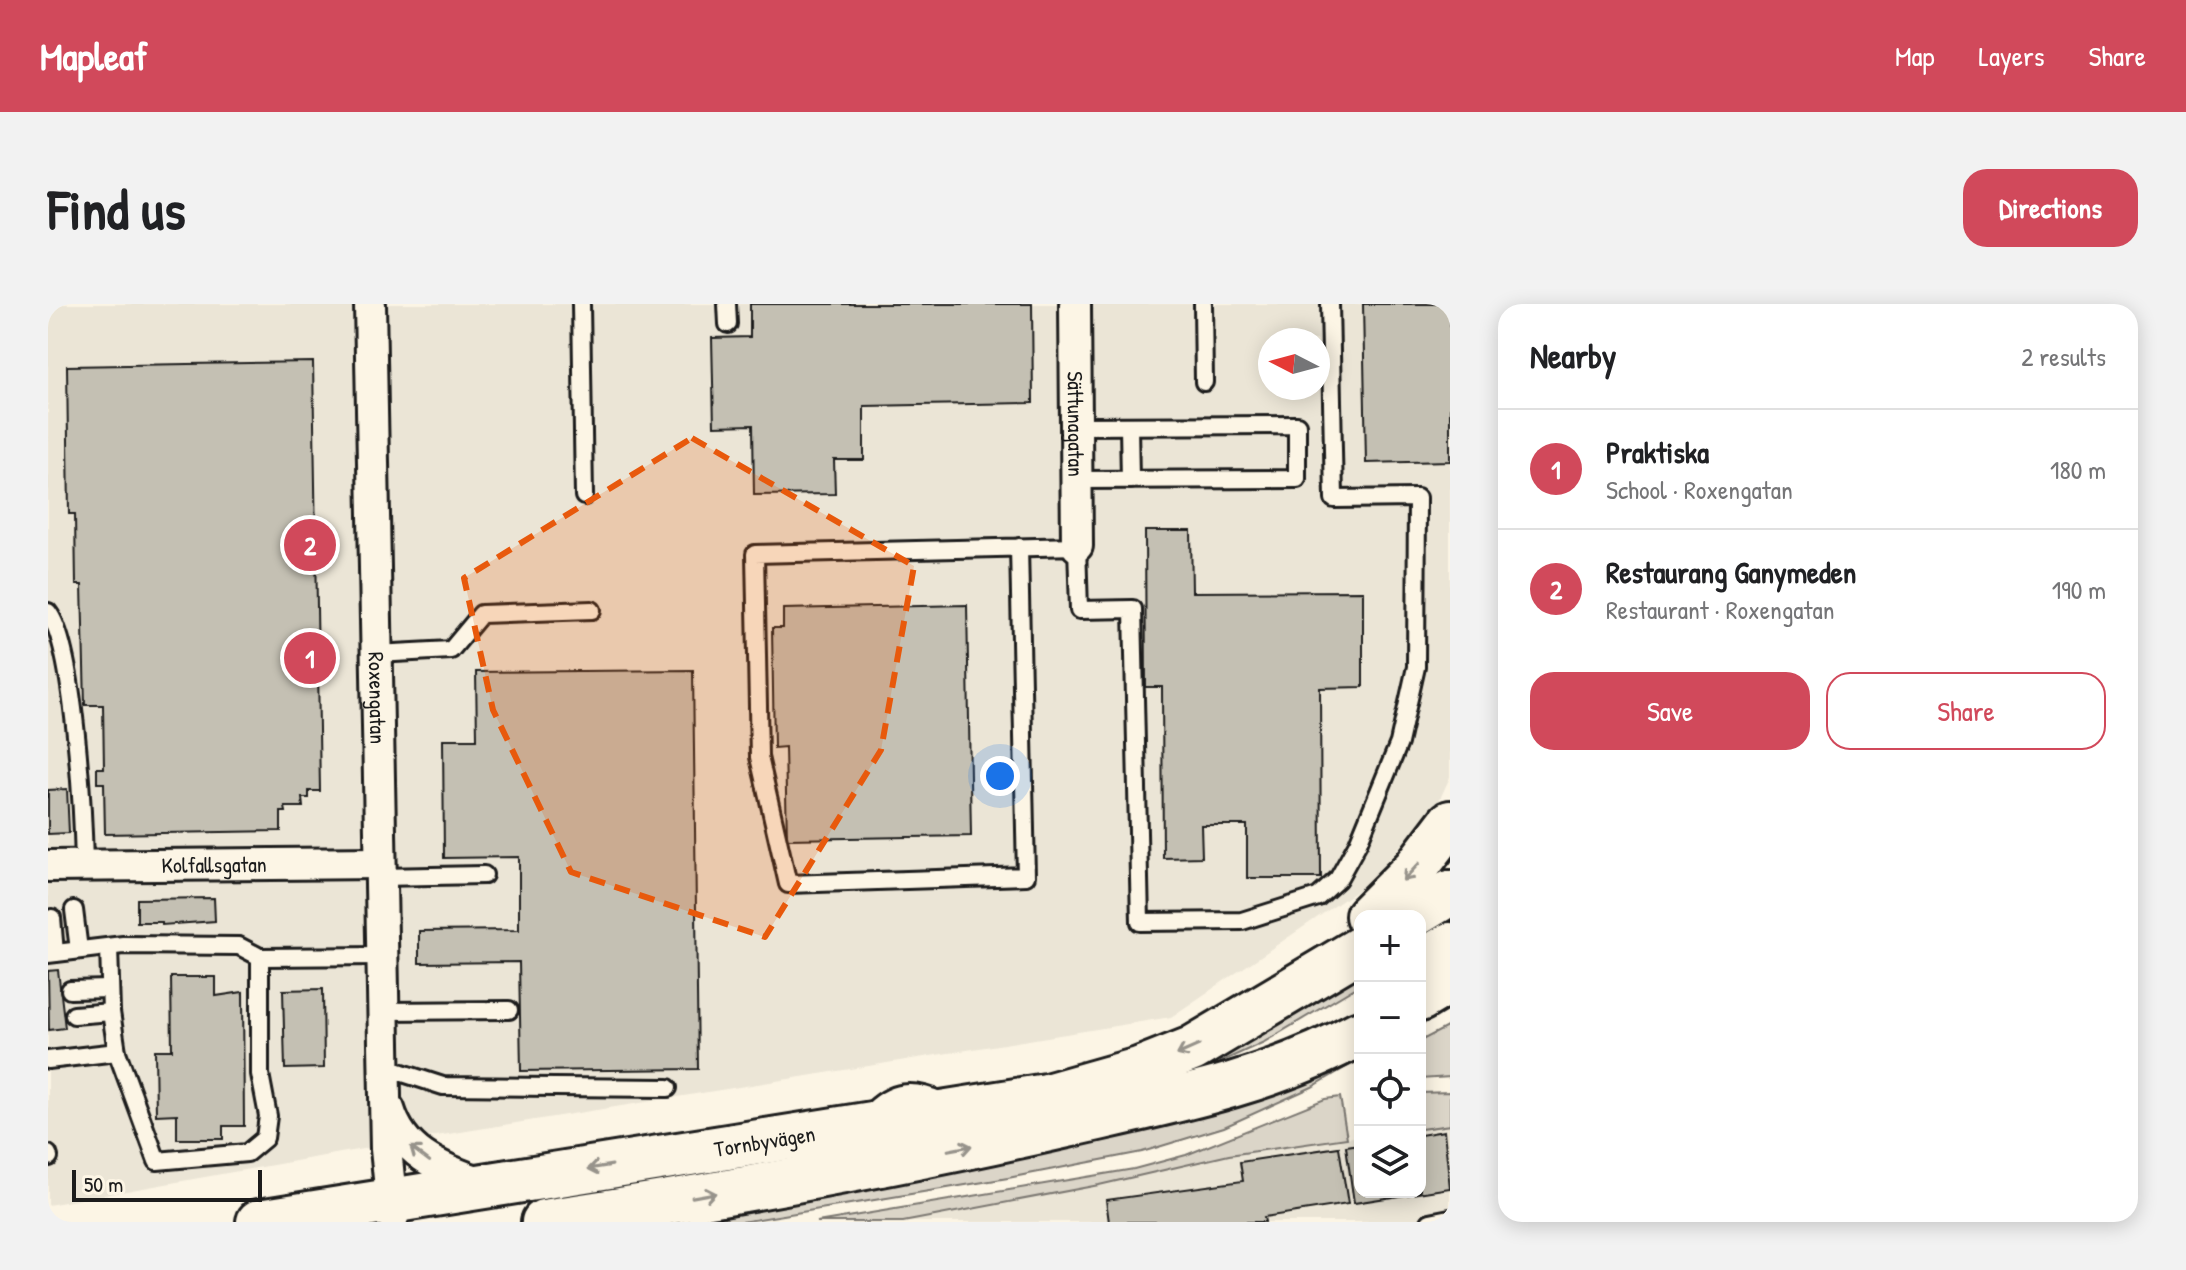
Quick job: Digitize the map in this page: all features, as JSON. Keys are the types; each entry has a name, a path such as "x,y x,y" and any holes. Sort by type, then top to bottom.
{"main road":[{"path":"1374,910 1415,869 1450,823"},
{"path":"1422,910 1450,893"},
{"name":"Tornbyvägen","path":"1256,1013 1354,928"},
{"path":"1426,959 1450,945"},
{"name":"Tornbyvägen","path":"259,1222 392,1211 486,1185 1047,1096 1139,1070 1192,1049 1354,953"},
{"path":"1426,995 1450,981"},
{"name":"Tornbyvägen","path":"1150,1106 1260,1057 1354,1002"},
{"name":"Tornbyvägen","path":"544,1222 997,1141 1150,1106 1262,1078 1354,1036"}],"street":[{"name":"Roxengatan","path":"370,304 384,1080 392,1211"},
{"name":"Sättunagatan","path":"1075,304 1077,546"},
{"name":"Kolfallsgatan","path":"48,866 380,870"},
{"name":"Roxengatan","path":"384,1080 405,1142 440,1167 486,1185"}],"lane":[{"path":"581,304 584,496"},
{"path":"727,304 728,324"},
{"path":"1203,304 1204,382"},
{"path":"1019,547 1026,876 788,884 759,757 755,554 1019,547 1077,546 1079,610 1133,609 1140,922 1242,921 1318,897 1338,879 1358,843 1399,743 1416,667 1417,498 1334,499 1330,304"},
{"path":"1076,426 1297,425 1297,479 1077,480"},
{"path":"1129,426 1130,480"},
{"path":"376,654 451,650 481,614 592,610"},
{"path":"48,612 57,624 70,700 82,787 84,865"},
{"path":"380,870 484,875"},
{"path":"74,910 79,950"},
{"path":"52,918 51,954 109,947 239,946 260,957 382,956"},
{"path":"109,947 109,989 117,1052 157,1161 247,1153 265,1138 268,1116 260,1074 260,957"},
{"path":"70,990 109,989"},
{"path":"383,1011 509,1010"},
{"path":"74,1015 111,1012"},
{"path":"48,1060 117,1052"},
{"path":"384,1080 443,1086 668,1088"},
{"path":"1430,1222 1450,1218"}],"highlighted area":[{"path":"692,438 914,566 881,750 765,937 571,872 493,710 464,578"}],"shaded area":[{"path":"48,304 1450,304 1450,777 1439,801 1368,883 1171,1017 430,1137 48,1205"},
{"path":"1354,974 1354,989 1264,1042 1183,1079 1182,1072 1262,1033"},
{"path":"1449,1026 1450,1077 1426,1079 1426,1038"},
{"path":"1354,1050 1354,1062 1312,1087 1224,1127 1142,1152 1008,1178 741,1222 666,1222"},
{"path":"1450,1092 1450,1125 1426,1128 1426,1093"},
{"path":"1340,1097 1347,1138 1229,1155 1099,1185 903,1222 817,1222 1134,1169 1186,1155 1325,1099"},
{"path":"1450,1125 1450,1222 903,1222 1099,1185 1229,1155 1354,1137 1354,1198 1426,1198 1426,1128"}],"building":[{"path":"750,304 1032,304 1033,403 864,406 864,460 834,460 835,494 754,495 753,425 714,426 712,338 750,337"},
{"path":"1363,304 1450,304 1450,461 1366,463"},
{"path":"313,362 320,791 309,791 309,798 302,798 303,807 285,807 286,812 281,812 281,831 105,834 104,783 97,783 97,768 104,768 103,705 85,705 82,585 76,585 75,514 69,514 67,366"},
{"path":"1145,531 1191,531 1192,592 1363,591 1363,687 1320,688 1321,878 1247,878 1247,825 1201,825 1202,857 1163,858 1162,687 1146,687"},
{"path":"967,605 971,836 787,839 785,747 774,748 772,628 783,628 783,609"},
{"path":"693,670 698,1069 521,1071 519,962 419,963 419,931 519,930 519,857 444,858 443,739 477,739 476,672"},
{"path":"67,789 69,833 48,834 48,790"},
{"path":"214,898 215,921 162,925 162,922 137,922 137,899"},
{"path":"58,970 65,1028 49,1030 48,971"},
{"path":"171,977 216,977 216,996 243,992 244,1126 223,1126 223,1139 177,1139 177,1114 156,1115 155,1050 172,1050"},
{"path":"323,989 324,1068 285,1069 283,990"},
{"path":"1444,1131 1450,1188 1426,1192 1426,1134"},
{"path":"1354,1145 1354,1198 1386,1198 1354,1203 1346,1146"},
{"path":"1339,1147 1348,1204 1264,1217 1265,1222 1109,1222 1106,1200 1243,1181 1240,1162"}],"place":[{"name":"Restaurang Ganymeden","path":"310,545"},
{"name":"Praktiska","path":"310,658"}]}
